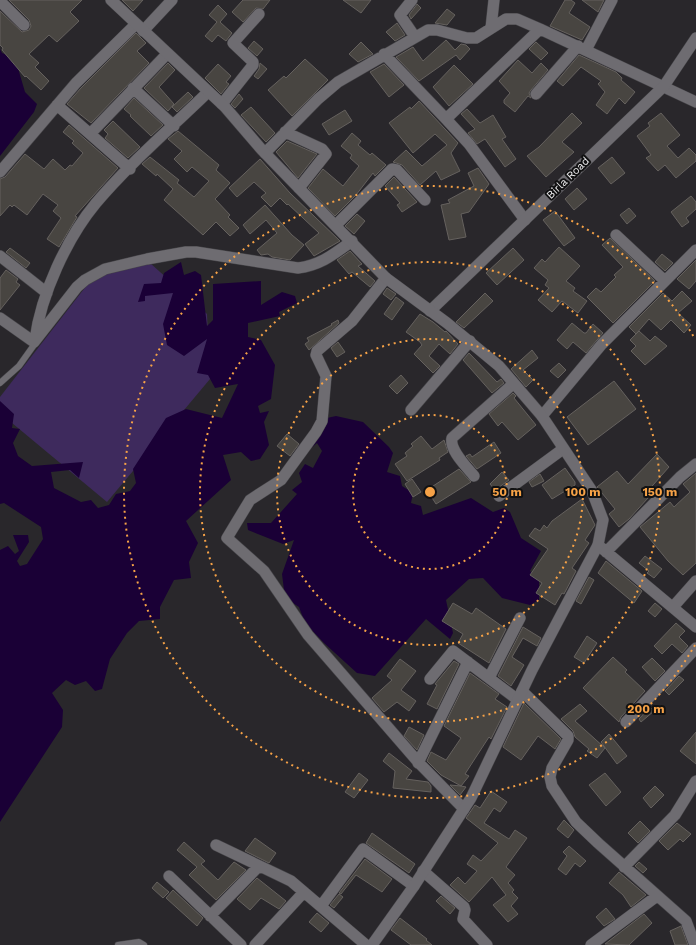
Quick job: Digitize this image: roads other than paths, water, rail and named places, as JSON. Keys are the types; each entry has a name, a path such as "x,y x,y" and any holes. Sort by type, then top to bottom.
{"street":[{"path":"111,0 139,28 222,104 265,153 352,241 386,278 470,341 499,366 542,416 592,491 603,520 602,548"},
{"path":"0,172 76,83 172,0"},
{"path":"412,0 400,15 415,37"},
{"path":"491,28 494,0"},
{"path":"536,94 582,48 612,0"},
{"path":"0,1 24,25"},
{"path":"222,104 253,65 252,62 232,43 259,14"},
{"path":"265,153 318,99 338,82 384,54 415,37 432,30 472,38 479,37 502,20 512,19 540,29 696,102"},
{"path":"446,119 540,29"},
{"name":"Birla Road","path":"430,311 664,86 696,38"},
{"path":"90,134 167,54"},
{"path":"384,54 469,144 524,220"},
{"path":"133,88 174,126"},
{"path":"34,343 37,320 54,274 78,230 96,204 208,92"},
{"path":"57,105 130,169"},
{"path":"285,132 322,150 326,154 299,188"},
{"path":"336,225 392,169 397,170 425,200"},
{"path":"616,235 665,281"},
{"path":"34,343 77,287 85,280 106,269 147,259 196,252 298,268 308,267 326,260 352,241"},
{"path":"542,416 602,344 696,250"},
{"path":"0,256 47,293"},
{"path":"386,278 352,321 317,351 316,355 326,376 322,421 316,432 281,480 250,500 227,538 264,571 308,635 418,763 464,809"},
{"path":"0,318 34,343"},
{"path":"411,410 470,341"},
{"path":"474,476 454,449 452,438 514,384"},
{"path":"499,496 563,449"},
{"path":"372,945 414,886 471,798 520,696 602,548 696,464"},
{"path":"602,548 696,627"},
{"path":"673,607 696,581"},
{"path":"489,678 520,618"},
{"path":"626,722 696,648"},
{"path":"430,678 452,652 489,678 520,696 568,736 552,768 550,777 552,786 576,822 657,896 691,920 695,945"},
{"path":"418,763 468,662"},
{"path":"624,867 674,815 696,781"},
{"path":"216,844 282,876 304,892 366,945"},
{"path":"321,906 363,849 414,886"},
{"path":"210,916 259,866"},
{"path":"423,871 464,907 464,920 487,945"},
{"path":"169,876 240,945"},
{"path":"255,945 304,892"},
{"path":"591,945 657,896"}],"lane":[{"path":"0,383 19,366 34,343"},
{"path":"118,945 139,942 144,945"}]}
